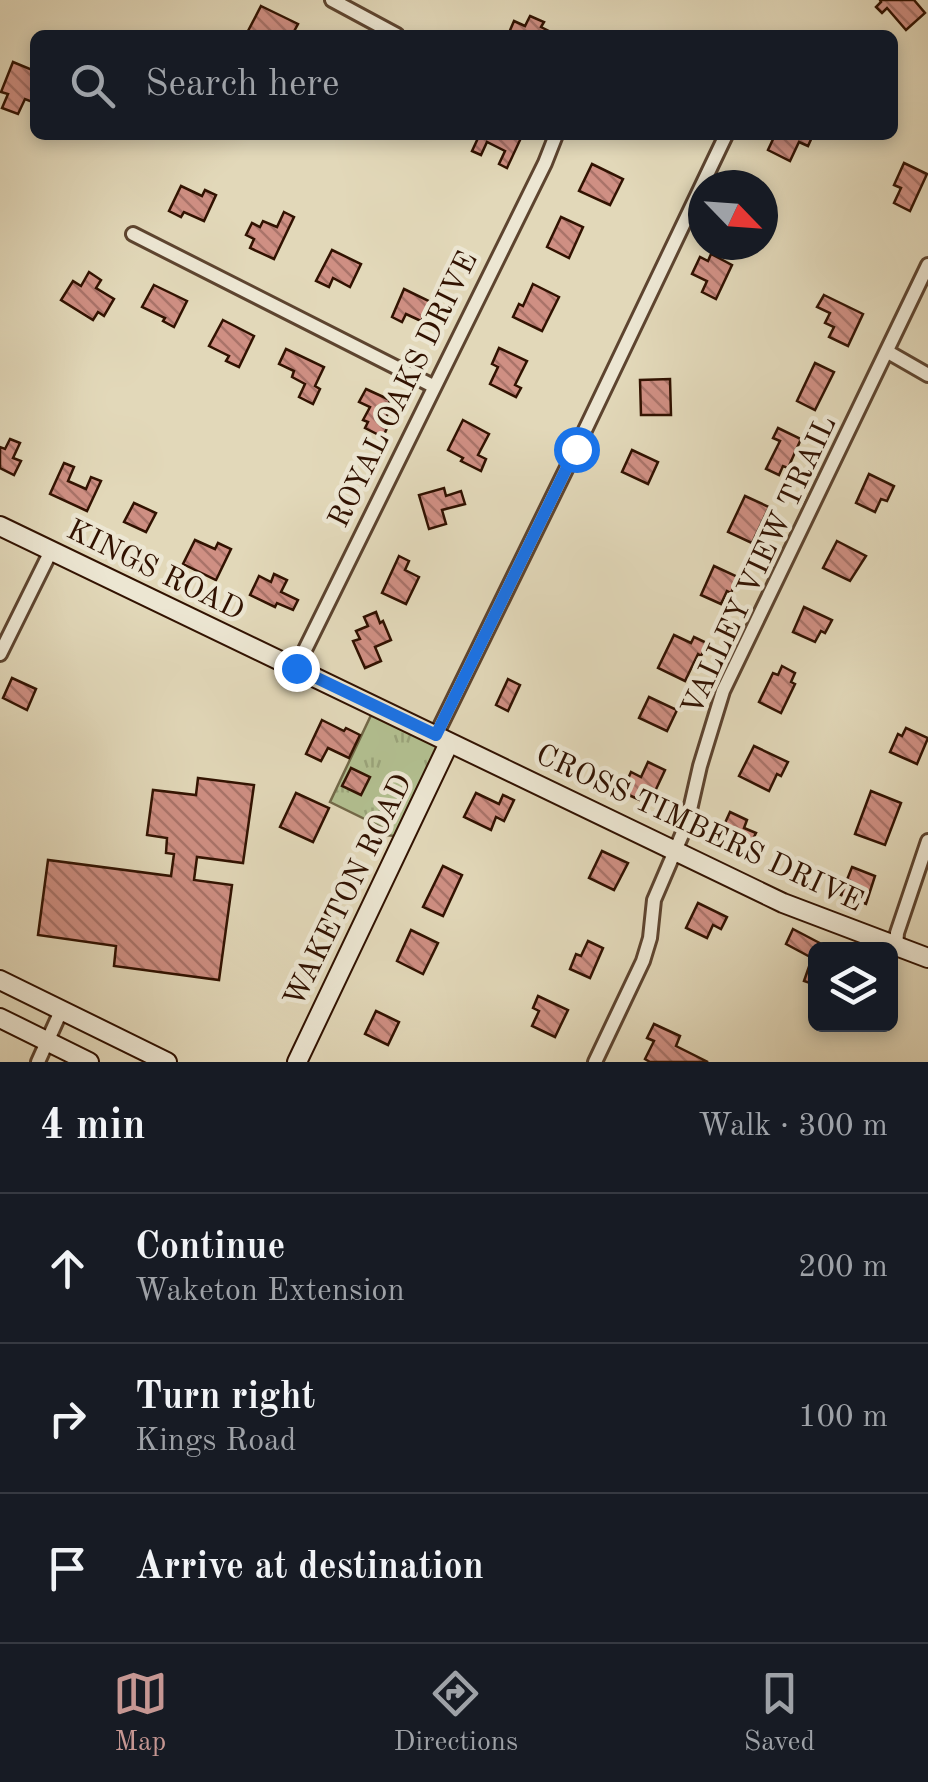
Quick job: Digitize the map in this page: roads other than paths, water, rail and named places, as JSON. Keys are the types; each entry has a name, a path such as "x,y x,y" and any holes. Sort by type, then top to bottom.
{"street":[{"path":"332,0 387,30"},
{"path":"359,16 367,0"},
{"name":"ROYAL OAKS DRIVE","path":"296,668 554,140"},
{"path":"443,739 724,140"},
{"path":"133,234 433,386"},
{"name":"VALLEY VIEW TRAIL","path":"595,1062 643,962 654,900 687,823 723,692 928,265"},
{"path":"888,352 928,375"},
{"name":"KINGS ROAD","path":"0,526 443,739"},
{"path":"0,654 51,551"},
{"name":"CROSS TIMBERS DRIVE","path":"443,739 783,904 881,942"},
{"name":"WAKETON ROAD","path":"297,1062 443,739"},
{"path":"896,942 928,841"},
{"name":"CROSS TIMBERS DRIVE","path":"898,949 928,958"},
{"path":"0,980 166,1062"},
{"path":"38,1062 61,1011"},
{"path":"0,1018 89,1062"}]}
